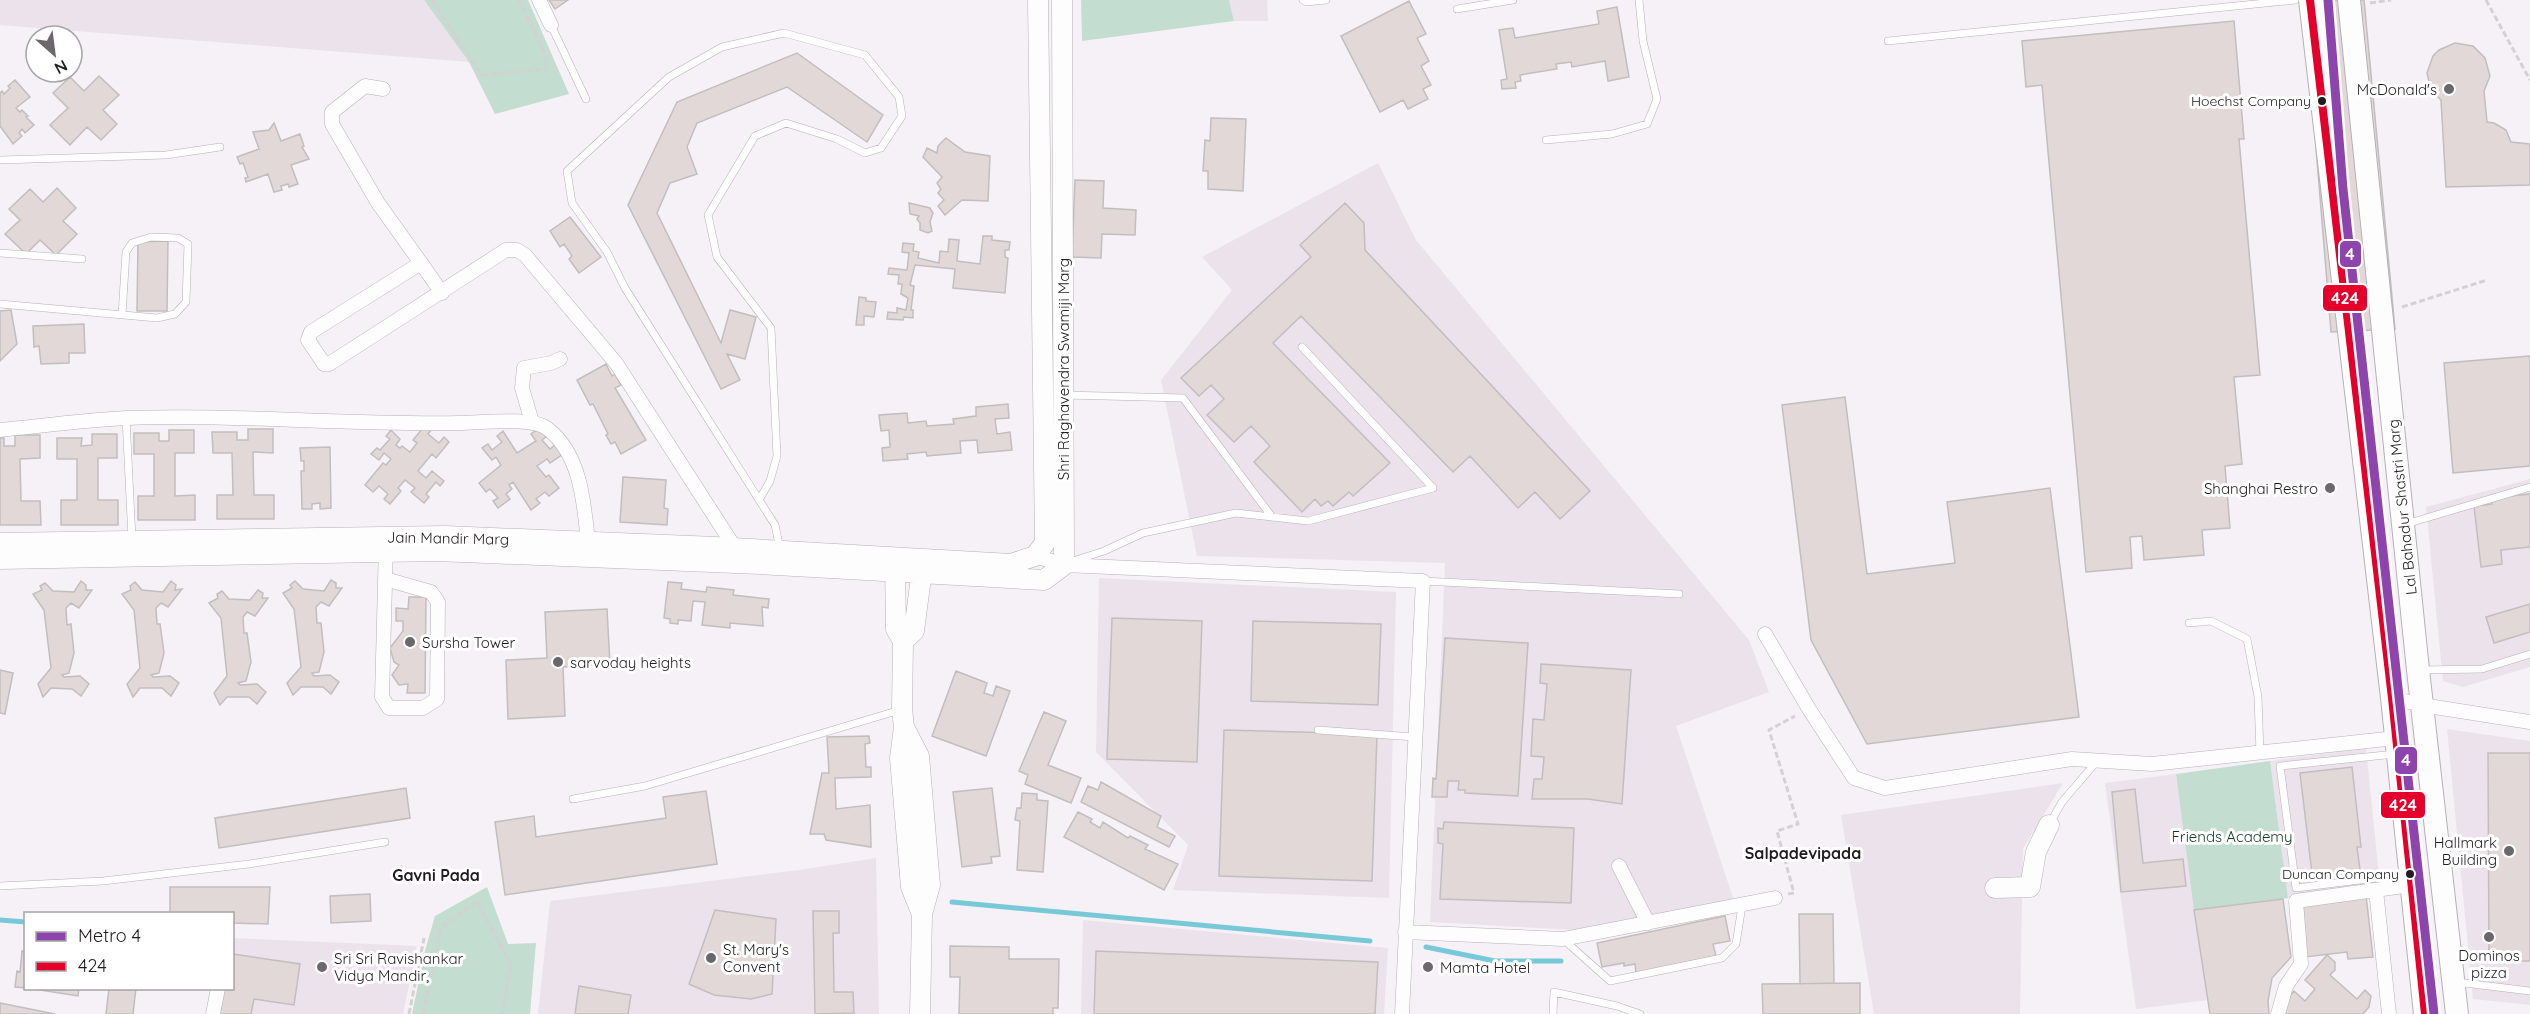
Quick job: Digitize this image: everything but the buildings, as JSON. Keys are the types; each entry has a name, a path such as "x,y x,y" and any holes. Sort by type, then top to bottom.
{"main road":[{"name":"Lal Bahadur Shastri Marg","path":"2310,0 2392,698 2425,1014"},
{"name":"Lal Bahadur Shastri Marg","path":"2349,0 2418,670 2457,1014"}],"street":[{"path":"539,0 551,25"},
{"name":"Shri Raghavendra Swamiji Marg","path":"1035,556 1045,543 1038,0"},
{"name":"Shri Raghavendra Swamiji Marg","path":"1062,0 1064,565"},
{"path":"1039,56 1062,54"},
{"path":"383,89 364,86 357,90 332,112 332,124 378,203 442,293"},
{"path":"1040,187 1063,186"},
{"path":"421,263 311,332 308,340 324,364 329,364 506,250 517,250 525,255 612,358 735,548"},
{"path":"1042,310 1063,309"},
{"path":"532,422 522,388 524,368 560,359"},
{"path":"1043,405 1063,400"},
{"path":"0,430 126,418 436,423 532,422 547,428 560,442 572,462 579,481 588,542"},
{"name":"Jain Mandir Marg","path":"0,559 44,550 132,541 206,548"},
{"name":"Jain Mandir Marg","path":"544,548 588,542 615,551"},
{"name":"Jain Mandir Marg","path":"0,543 44,550 467,544 895,565"},
{"path":"385,579 431,592 438,602 437,699 423,708 388,708 382,697 385,579 386,544"},
{"name":"Jain Mandir Marg","path":"664,553 735,548 760,557 780,551 895,565"},
{"path":"993,570 1035,556 1064,565 1423,581 1402,1014"},
{"path":"920,1014 922,914 912,887 915,824 900,758 903,718 903,641 896,628 895,565 993,570 1044,580 1064,565"},
{"path":"903,641 914,631 922,567"},
{"path":"1765,634 1809,709 1854,777 1885,788 2072,759 2152,764 2260,753 2397,746"},
{"path":"2392,698 2530,722"},
{"path":"1995,888 2030,887 2036,852 2049,825"},
{"path":"1619,866 1648,923"},
{"path":"2278,1014 2286,986 2301,964 2296,901 2376,890 2411,879"},
{"path":"2376,890 2389,1014"},
{"path":"1405,932 1563,939 1775,898"},
{"path":"213,1014 218,990"}],"lane":[{"path":"1303,0 1306,2 1326,0"},
{"path":"1457,9 1513,0"},
{"path":"1546,140 1612,134 1647,124 1657,99 1643,41 1639,0"},
{"path":"1888,41 2295,0"},
{"path":"551,25 586,99"},
{"path":"759,500 770,481 777,456 771,328 717,257 708,215 755,136 786,123 837,139 865,153 881,148 903,116 899,97 866,55 784,33 722,47 669,77 567,171 572,203 607,252 625,288 759,500 775,525 780,551"},
{"path":"0,160 166,155 220,147"},
{"path":"0,303 122,315 157,318 175,314 186,302 188,244 178,238 151,237 132,243 126,252 122,315"},
{"path":"0,253 82,258"},
{"path":"1064,565 1104,551 1143,533 1236,513 1308,521 1433,488 1302,347"},
{"path":"1063,400 1184,398 1272,517"},
{"path":"126,418 132,541"},
{"path":"2404,525 2530,487"},
{"path":"1423,581 1679,594"},
{"path":"2189,623 2211,621 2247,639 2258,697 2260,753"},
{"path":"2418,670 2482,669 2530,654"},
{"path":"573,799 645,786 903,718"},
{"path":"1318,730 1414,736"},
{"path":"2397,746 2280,766 2296,888 2411,879"},
{"path":"2049,825 2062,802 2098,760"},
{"path":"0,886 103,881 249,864 385,842"},
{"path":"1563,939 1610,981 1722,958 1736,944 1742,906"},
{"path":"2453,982 2530,991"},
{"path":"1553,1014 1554,992 1617,1006 1640,1014"}],"path":[{"path":"432,0 481,75 546,69 546,56 519,0"},
{"path":"2486,0 2530,81"},
{"path":"2383,313 2487,280"},
{"path":"1775,898 1794,893 1777,831 1798,824 1769,730 1809,709"},
{"path":"423,1014 441,928 477,901 512,964 502,1014"},
{"path":"409,1014 424,938"}],"shaded area":[{"path":"0,0 424,0 469,62 84,32 84,24 24,24 24,27 0,25"},
{"path":"1229,0 1267,0 1268,21 1234,21"},
{"path":"1378,163 1416,240 1749,640 1769,692 1676,726 1734,901 1576,930 1430,922 1445,563 1197,556 1161,380 1232,290 1202,257"},
{"path":"2530,479 2530,667 2463,687 2443,681 2426,507"},
{"path":"1099,578 1396,592 1389,898 1173,890 1188,845 1096,752"},
{"path":"2447,729 2530,741 2530,1005 2473,999"},
{"name":"Friends Academy","path":"2366,748 2380,886 2288,898 2270,761"},
{"path":"2176,774 2208,1000 2136,1009 2105,783"},
{"path":"2063,783 2023,849 2020,1014 1874,1014 1841,815"},
{"name":"St. Mary's Convent","path":"876,858 879,1014 538,1014 550,901 799,870"},
{"path":"1083,920 1388,948 1384,1014 1081,1014"},
{"name":"Sri Sri Ravishankar Vidya Mandir,","path":"234,938 417,946 403,1014 216,1014 231,990 234,990"}],"green space":[{"path":"424,0 528,0 569,94 495,114 469,62"},
{"path":"1081,0 1229,0 1234,21 1082,41"},
{"name":"Friends Academy","path":"2270,761 2288,898 2194,910 2176,774"},
{"path":"487,887 508,944 536,943 530,1014 412,1014 435,916"}],"waterway":[{"path":"952,902 1370,941"},
{"path":"0,920 24,922"},
{"path":"1426,947 1495,961 1561,961"}],"metro line":[{"name":"4","path":"2328,0 2343,189 2434,1014"}],"transit line":[{"name":"424","path":"2310,0 2392,698 2425,1014"}],"place":[{"name":"McDonald's","path":"2449,89"},
{"name":"Hoechst Company","path":"2322,101"},
{"name":"Shanghai Restro","path":"2330,488"},
{"name":"Sursha Tower","path":"410,642"},
{"name":"sarvoday heights","path":"558,662"},
{"name":"Hallmark Building","path":"2509,851"},
{"name":"Duncan Company","path":"2410,874"},
{"name":"Dominos pizza","path":"2489,937"},
{"name":"St. Mary's Convent","path":"711,958"},
{"name":"Sri Sri Ravishankar Vidya Mandir,","path":"322,967"},
{"name":"Mamta Hotel","path":"1428,967"}],"district":[{"name":"Salpadevipada","path":"1803,853"},
{"name":"Gavni Pada","path":"436,875"}]}
